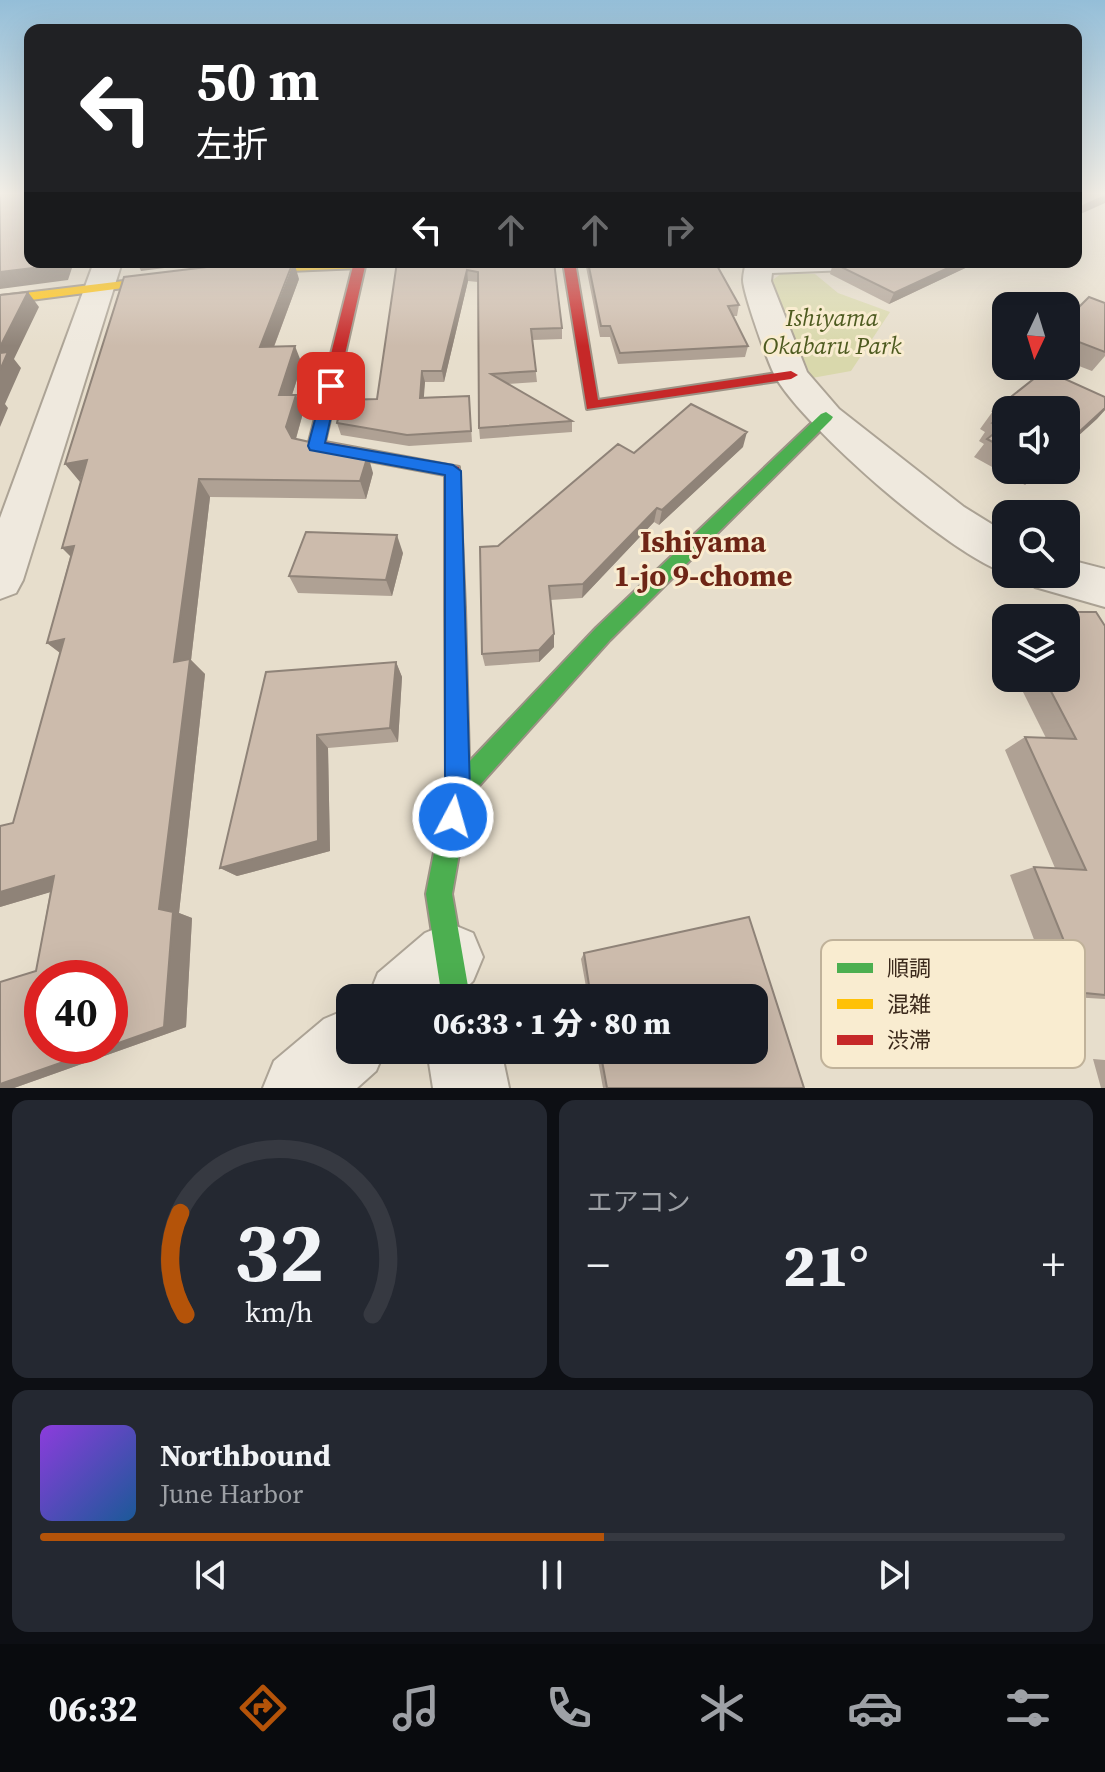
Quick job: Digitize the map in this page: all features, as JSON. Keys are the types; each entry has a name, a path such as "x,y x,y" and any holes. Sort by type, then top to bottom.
{"street":[{"path":"0,300 105,274 274,268"},
{"path":"359,268 316,446 453,471 458,791 439,894 436,984"},
{"path":"570,268 592,406 791,375"},
{"path":"759,268 757,281 791,375 826,417 949,518 992,546"},
{"path":"0,580 105,274"},
{"path":"458,791 603,634 826,417"},
{"path":"1080,582 1105,588"},
{"path":"301,1088 336,1057"},
{"path":"467,1064 471,1088"}],"green space":[{"name":"Ishiyama Okabaru Park","path":"782,273 815,274 838,293 890,312 851,371 812,378 770,282"}],"building":[{"path":"0,245 24,245 24,268 33,268 0,272"},
{"path":"199,268 291,268 260,347 295,346 279,395 296,395 286,427 292,438 368,455 360,481 199,479 174,662 190,659 159,909 173,912 164,1027 128,1040 128,960 38,960 54,876 0,892 0,826 13,823 64,639 47,643 74,546 62,548 87,460 65,464 124,277"},
{"path":"396,268 555,268 562,328 531,329 536,371 491,374 572,421 479,428 478,272 467,270 442,371 422,371 420,398 469,396 471,431 407,435 337,423 342,400 377,399"},
{"path":"589,268 718,268 739,305 728,306 748,346 620,353 610,326 601,326"},
{"path":"843,268 948,268 894,293"},
{"path":"28,292 0,347 0,295"},
{"path":"1089,297 1105,303 1105,352 1080,342 1080,306"},
{"path":"8,352 0,370 0,353"},
{"path":"1032,380 1067,380 1105,397 1105,408 1080,431 1080,396 1012,396"},
{"path":"691,404 747,432 662,510 657,508 583,584 549,586 554,634 539,650 482,654 480,547 498,546 618,444 634,453"},
{"path":"306,532 397,535 386,580 289,576"},
{"path":"1080,612 1096,612 1105,626 1105,995 1085,993 1085,940 1064,940 1034,867 1086,870 1025,737 1076,739 1051,692 1080,692"},
{"path":"396,662 390,728 317,735 318,841 220,868 266,672"},
{"path":"749,917 804,1088 607,1088 603,1064 768,1064 768,984 589,984 584,953"},
{"path":"24,975 24,1064 57,1064 0,1084 0,982"}],"traffic: fast":[{"path":"458,791 603,634 826,417"},
{"path":"454,984 439,894 458,791 455,608"}],"traffic: slow":[{"path":"0,300 239,270 287,268"}],"traffic: jam":[{"path":"359,268 316,446 453,471 455,608"},
{"path":"570,268 592,406 791,375"}],"district":[{"name":"Ishiyama 1-jo 9-chome","path":"703,558"}],"route":[{"path":"331,386 316,446 453,471 458,791 453,817"}]}
